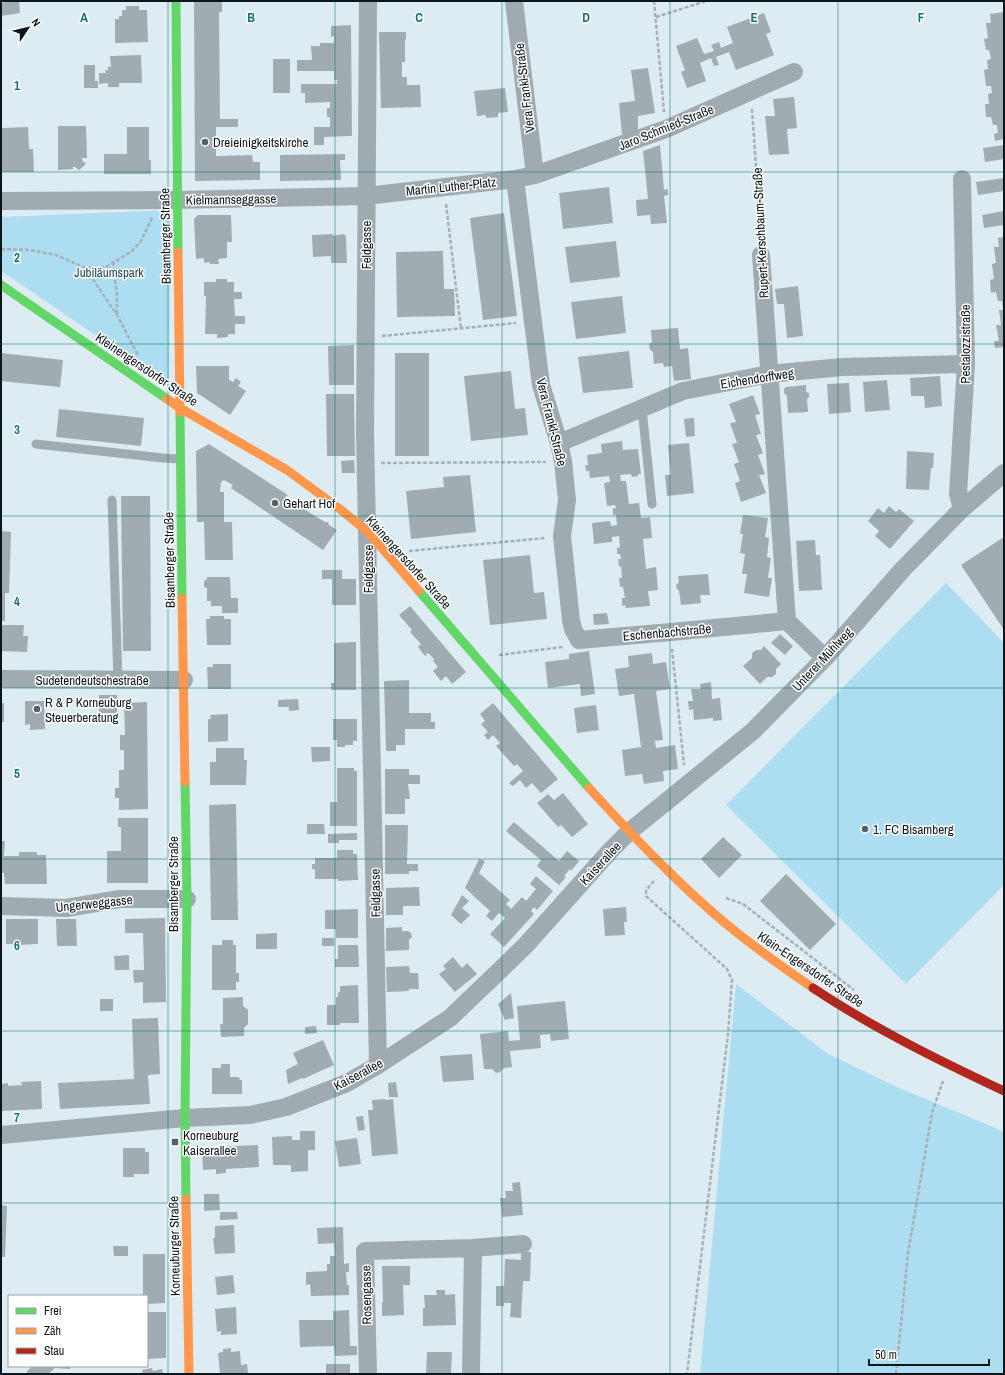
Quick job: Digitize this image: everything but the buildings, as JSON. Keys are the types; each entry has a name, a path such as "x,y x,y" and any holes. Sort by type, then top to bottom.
{"street":[{"name":"Bisamberger Straße","path":"176,1 169,200 180,408 187,899 185,1118"},
{"name":"Feldgasse","path":"368,1 366,196 367,338 365,433 378,1065"},
{"name":"Vera Frankl-Straße","path":"514,1 535,175"},
{"name":"Jaro Schmied-Straße","path":"535,175 666,129 794,72"},
{"name":"Martin Luther-Platz","path":"366,196 515,179 535,175"},
{"name":"Vera Frankl-Straße","path":"515,179 532,321 543,394 563,460 567,500 562,536 571,620 573,629 579,640"},
{"name":"Pestalozzistraße","path":"962,179 966,364 958,494 962,508"},
{"name":"Kielmannseggasse","path":"1,201 169,200 366,196"},
{"name":"Rupert-Kerschbaum-Straße","path":"761,255 786,620"},
{"name":"Kleinengersdorfer Straße","path":"1,285 180,408 287,470 340,509 368,532 629,832"},
{"name":"Eichendorffweg","path":"559,443 683,391 769,374 842,368 966,364"},
{"name":"Unterer Mühlweg","path":"629,832 754,731 825,658 903,569 962,508 1004,473"},
{"name":"Eschenbachstraße","path":"579,640 786,620"},
{"path":"786,620 825,658"},
{"name":"Sudetendeutschestraße","path":"1,678 184,680"},
{"name":"Kaiserallee","path":"1,1135 185,1118 250,1115 286,1107 347,1082 378,1065 450,1018 525,946 610,851 629,832"},
{"name":"Klein-Engersdorfer Straße","path":"629,832 667,871 714,913 772,960 814,990 866,1022 911,1046 1004,1091"},
{"name":"Ungerweggasse","path":"1,906 66,908 120,898 187,899"},
{"name":"Korneuburger Straße","path":"185,1118 189,1374"},
{"name":"Rosengasse","path":"368,1374 365,1251 473,1248 523,1244"},
{"path":"472,1374 473,1248"}],"lane":[{"path":"642,408 652,504"},
{"path":"36,444 180,459"},
{"path":"112,500 118,680"}],"path":[{"path":"654,1 666,129"},
{"path":"656,17 706,1"},
{"name":"Rupert-Kerschbaum-Straße","path":"747,93 752,104 762,236 761,255"},
{"path":"445,187 461,330"},
{"path":"1,249 30,250 56,255 86,268 106,267 132,251 141,241 169,200"},
{"path":"113,262 117,296 117,315"},
{"path":"86,268 117,315 140,359"},
{"path":"367,338 461,330 532,321"},
{"path":"366,463 563,460"},
{"path":"406,551 562,536"},
{"path":"671,632 684,764 692,781"},
{"path":"496,656 571,646 579,640"},
{"path":"655,881 646,890 646,896 727,969 732,980 726,1049 687,1374"},
{"path":"896,1374 908,1253 932,1113 949,1065"}],"green space":[{"name":"Jubiläumspark","path":"170,210 169,385 1,271 1,217"},
{"name":"1. FC Bisamberg","path":"946,583 1004,643 1004,885 906,984 726,805"},
{"path":"736,984 828,1054 899,1088 998,1129 1004,1133 1004,1374 700,1374"}],"traffic: fast":[{"path":"176,1 178,252"},
{"path":"1,285 167,399"},
{"path":"180,412 182,598"},
{"path":"419,591 589,788"},
{"path":"185,782 187,899 185,1118 186,1199"}],"traffic: slow":[{"path":"178,252 180,412"},
{"path":"167,399 287,470 340,509 368,532 419,591"},
{"path":"182,598 185,782"},
{"path":"589,788 655,858 689,891 725,923 779,965 813,988"},
{"path":"186,1199 189,1374"}],"traffic: jam":[{"path":"813,988 859,1017 906,1043 1004,1091"}],"place":[{"name":"Dreieinigkeitskirche","path":"205,142"},
{"name":"Gehart Hof","path":"275,503"},
{"name":"R & P Korneuburg Steuerberatung","path":"37,709"},
{"name":"1. FC Bisamberg","path":"865,829"},
{"name":"Korneuburg Kaiserallee","path":"175,1142"}]}
